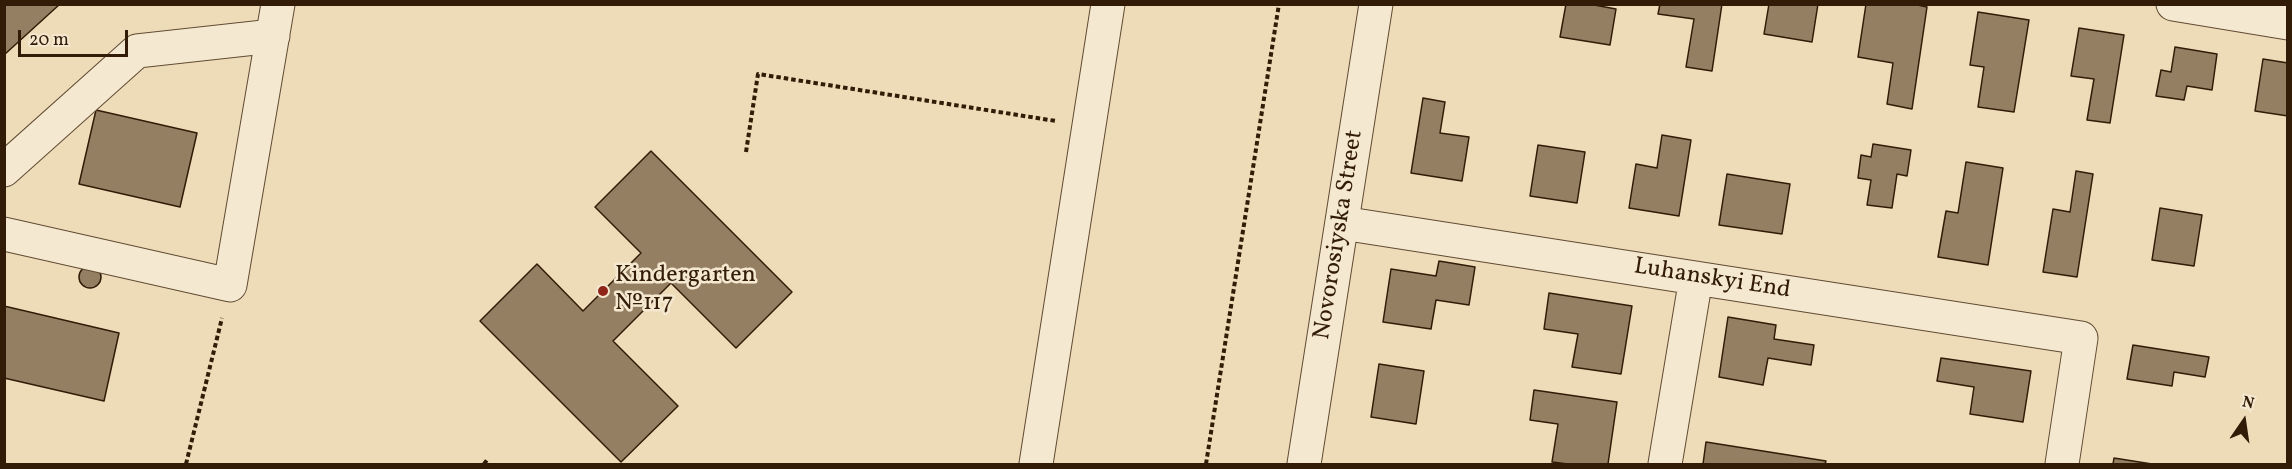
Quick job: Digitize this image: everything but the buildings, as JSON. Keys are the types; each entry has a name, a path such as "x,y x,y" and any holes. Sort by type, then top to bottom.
{"street":[{"path":"4,234 230,285 278,4"},
{"path":"1036,465 1108,4"},
{"name":"Novorosiyska Street","path":"1304,465 1376,4"},
{"path":"2173,4 2288,23"},
{"path":"4,170 137,51 273,36"},
{"name":"Luhanskyi End","path":"1342,223 2081,338 2062,465"},
{"path":"1665,465 1696,278"}],"path":[{"path":"1206,465 1279,4"},
{"path":"746,152 758,75 1089,126"},
{"path":"186,465 230,285"}],"place":[{"name":"Kindergarten №117","path":"603,291"}]}
